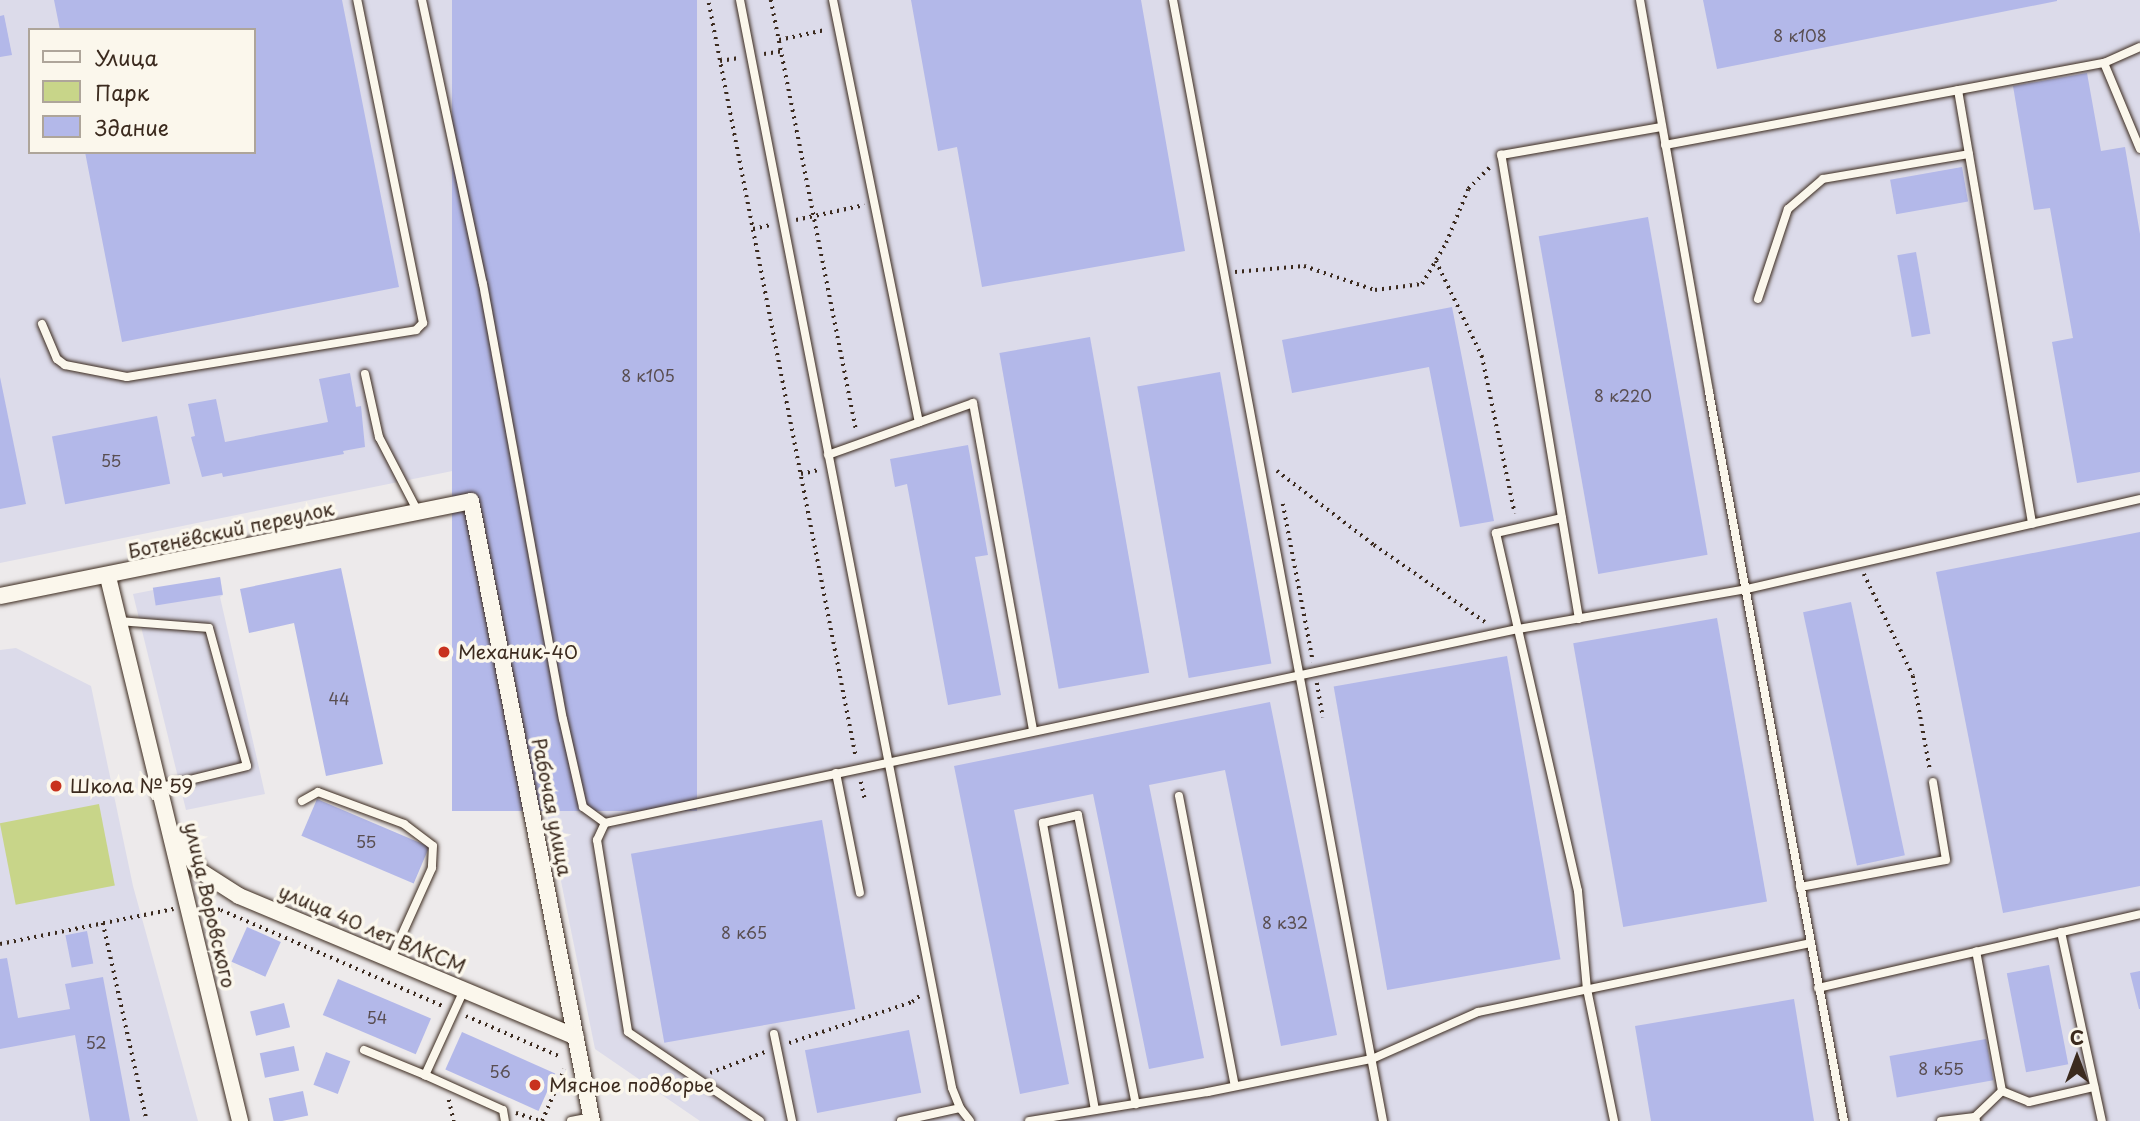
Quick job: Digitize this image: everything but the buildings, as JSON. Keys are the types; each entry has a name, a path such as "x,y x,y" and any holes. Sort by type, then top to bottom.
{"street":[{"name":"Ботенёвский переулок","path":"0,596 108,577 471,501"},
{"name":"Рабочая улица","path":"471,501 592,1119"},
{"name":"улица Воровского","path":"108,577 240,1121"},
{"name":"улица 40 лет ВЛКСМ","path":"172,832 200,871 239,896 576,1037"}],"lane":[{"path":"42,324 57,359 65,365 127,377 415,330 423,323 357,0"},
{"path":"422,0 485,297 566,732 583,807 605,823 1518,629 1747,589 2140,499"},
{"path":"740,0 952,1088 960,1108 970,1121"},
{"path":"833,0 919,422"},
{"path":"1173,0 1383,1121"},
{"path":"1640,0 1844,1121"},
{"path":"1665,145 2104,63 2140,47"},
{"path":"2104,63 2140,149"},
{"path":"1958,90 2032,524"},
{"path":"1579,619 1501,155 1662,127"},
{"path":"1758,299 1788,209 1824,178 1969,155"},
{"path":"365,374 379,437 418,512"},
{"path":"828,455 973,402 1033,730"},
{"path":"1562,518 1496,533 1578,891 1587,989 1614,1121"},
{"path":"119,621 209,628 247,766 160,787"},
{"path":"836,773 860,892"},
{"path":"1800,887 1947,860 1933,782"},
{"path":"302,802 318,792 404,824 433,846 432,868 391,959"},
{"path":"1179,796 1235,1086"},
{"path":"1095,1110 1043,823 1078,815 1136,1104"},
{"path":"605,823 597,839 628,1032 760,1121"},
{"path":"1818,988 2140,914"},
{"path":"2061,932 2102,1121"},
{"path":"1029,1121 1136,1104 1372,1059 1478,1012 1810,943"},
{"path":"1976,951 2002,1091"},
{"path":"425,1075 464,990"},
{"path":"774,1034 792,1121"},
{"path":"364,1050 503,1110 505,1121"},
{"path":"2002,1091 2029,1102 2094,1087"},
{"path":"1941,1121 1976,1119 2002,1091"},
{"path":"901,1121 926,1118 960,1108"},
{"path":"571,1121 592,1119"}],"path":[{"path":"771,0 859,444"},
{"path":"709,4 865,800"},
{"path":"779,40 838,27"},
{"path":"1223,274 1304,266 1375,290 1422,284 1436,261 1468,189 1501,155"},
{"path":"753,229 874,202"},
{"path":"1436,261 1482,356 1518,528"},
{"path":"801,474 831,466"},
{"path":"1277,471 1374,545 1501,633"},
{"path":"1859,564 1913,676 1933,782"},
{"path":"0,944 189,905 221,910 568,1060 541,1121 503,1110"},
{"path":"103,923 148,1121"},
{"path":"695,1079 777,1047 912,1002 933,986"}],"shaded area":[{"path":"0,0 2140,0 2140,1121 700,1121 595,1049 477,466 0,563"},
{"path":"220,577 223,595 220,597 265,794 186,810 133,594"},
{"name":"Школа № 59","path":"16,648 91,686 133,886 198,1121 0,1121 0,650"}],"green space":[{"path":"99,804 115,885 16,905 0,823"}],"place":[{"name":"Механик-40","path":"444,652"},
{"name":"Школа № 59","path":"56,786"},
{"name":"Мясное подворье","path":"535,1085"}]}
